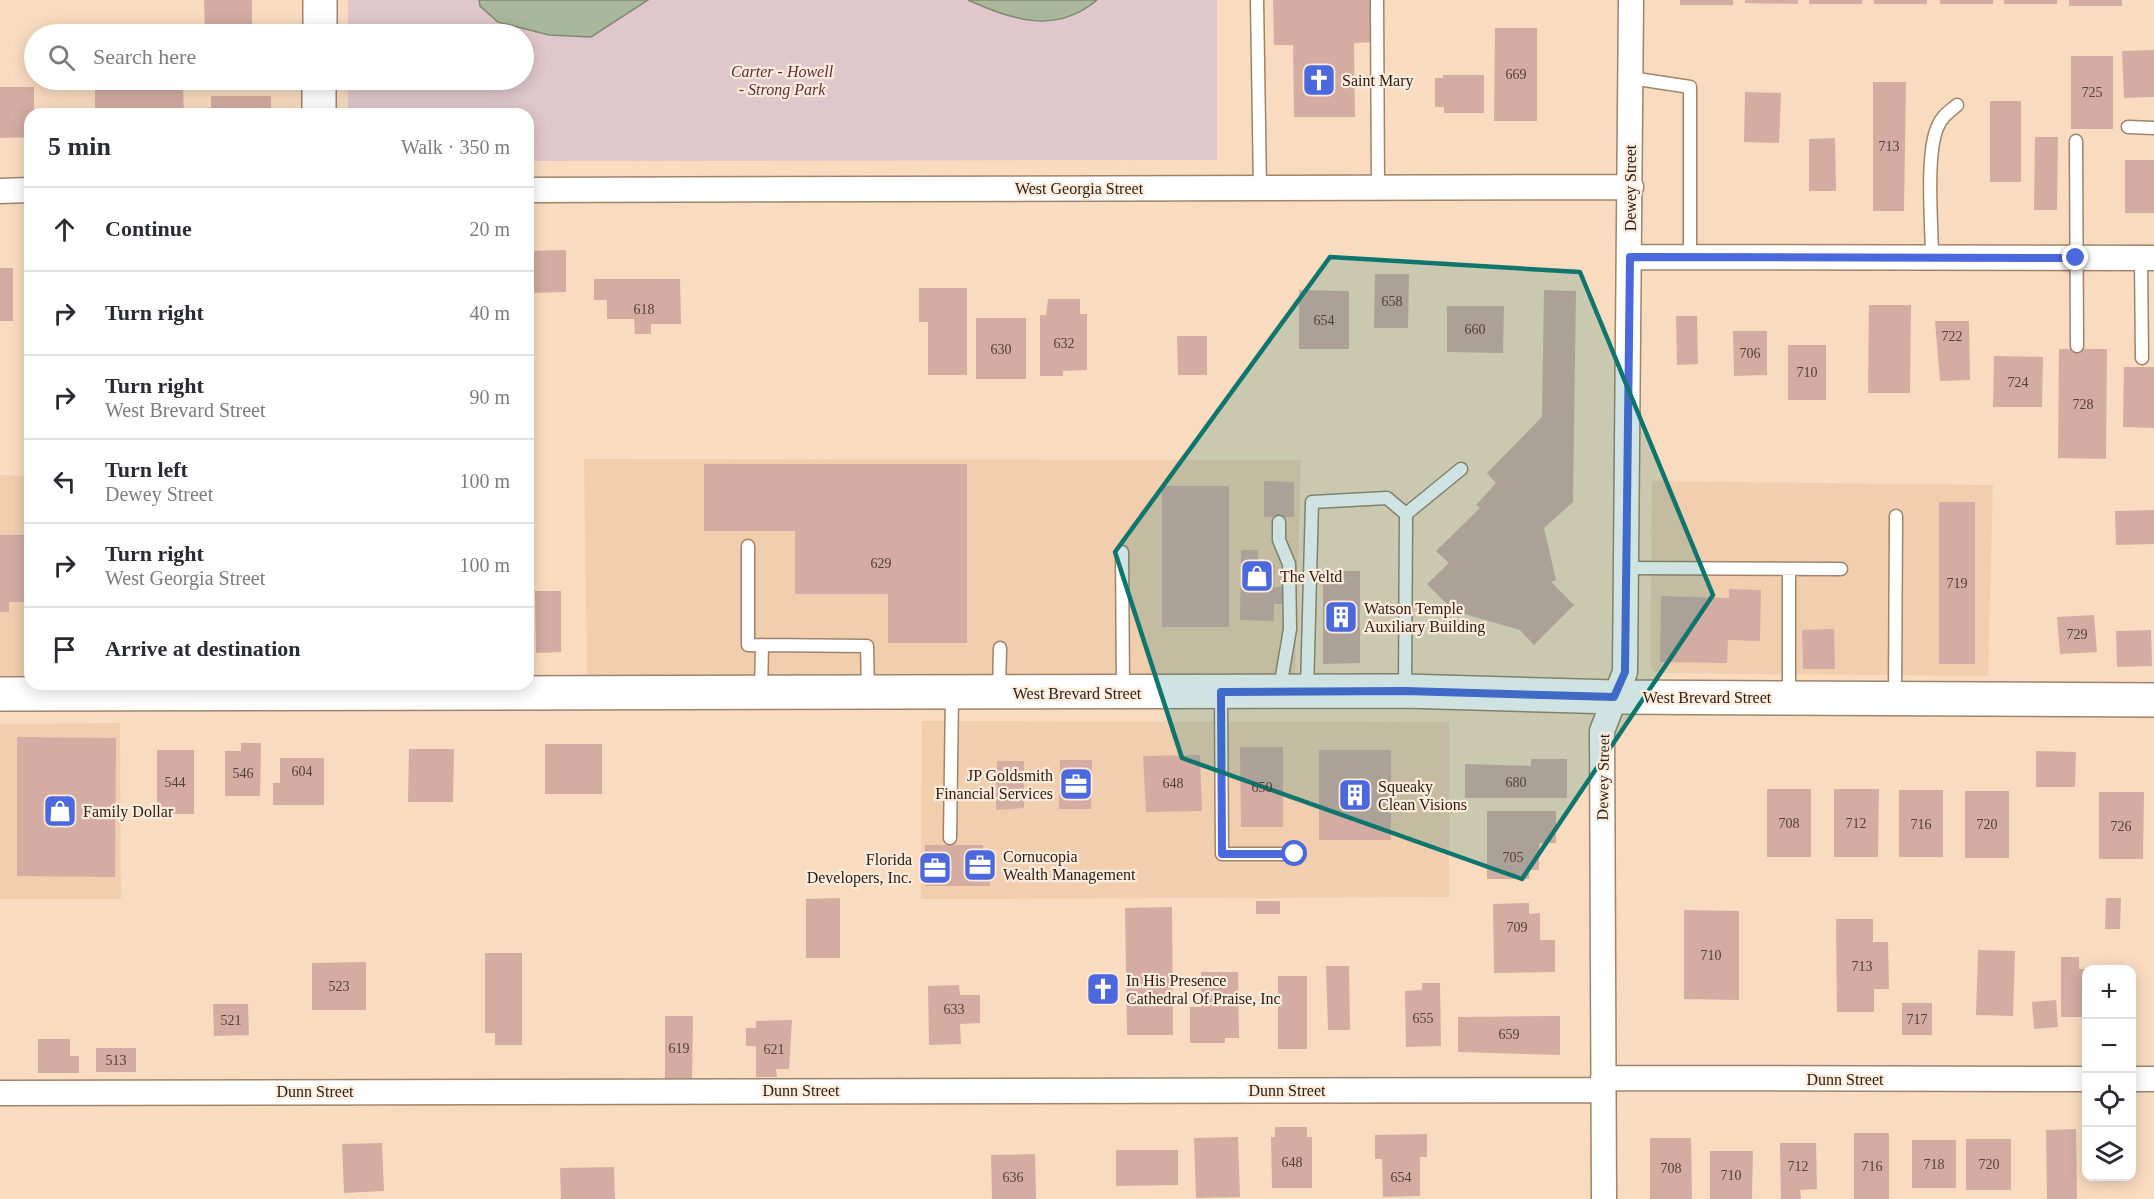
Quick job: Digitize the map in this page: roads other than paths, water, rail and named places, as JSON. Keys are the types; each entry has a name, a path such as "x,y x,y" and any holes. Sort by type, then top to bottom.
{"street":[{"path":"320,0 320,24"},
{"name":"Dewey Street","path":"1604,1199 1602,731 1625,672 1631,187 1630,0"},
{"path":"319,90 319,108"},
{"name":"West Georgia Street","path":"534,189 1631,187"},
{"path":"0,190 24,190"},
{"path":"1630,257 2148,258"},
{"name":"West Brevard Street","path":"0,694 30,690"},
{"name":"West Brevard Street","path":"426,690 761,693 1405,691 1614,697 2154,700"},
{"name":"Dunn Street","path":"0,1093 2082,1079"},
{"path":"2136,1079 2154,1079"}],"lane":[{"path":"1257,0 1260,188"},
{"path":"1377,0 1378,188"},
{"path":"1631,78 1690,87 1690,257"},
{"path":"1932,258 1932,156 1935,137 1944,116 1957,105"},
{"path":"2128,127 2154,128"},
{"path":"2076,141 2077,346"},
{"path":"2142,358 2148,258"},
{"path":"1406,514 1461,469"},
{"path":"1293,692 1312,502 1387,498 1406,514"},
{"path":"1405,691 1406,514"},
{"path":"1895,699 1896,516"},
{"path":"1279,522 1279,540 1289,564 1293,692"},
{"path":"748,546 748,645 867,646 868,693"},
{"path":"1122,552 1123,692"},
{"path":"1626,568 1841,569"},
{"path":"1789,569 1789,698"},
{"path":"761,693 762,645"},
{"path":"999,693 1000,648"},
{"path":"1221,692 1222,854 1295,854"},
{"path":"950,838 952,693"}],"place":[{"name":"Saint Mary","path":"1319,80"},
{"name":"The Veltd","path":"1257,576"},
{"name":"Watson Temple Auxiliary Building","path":"1341,617"},
{"name":"JP Goldsmith Financial Services","path":"1076,784"},
{"name":"Squeaky Clean Visions","path":"1355,795"},
{"name":"Family Dollar","path":"60,811"},
{"name":"Cornucopia Wealth Management","path":"980,865"},
{"name":"Florida Developers, Inc.","path":"935,868"},
{"name":"In His Presence Cathedral Of Praise, Inc","path":"1103,989"}],"park label":[{"name":"Carter - Howell - Strong Park","path":"782,80"}]}
